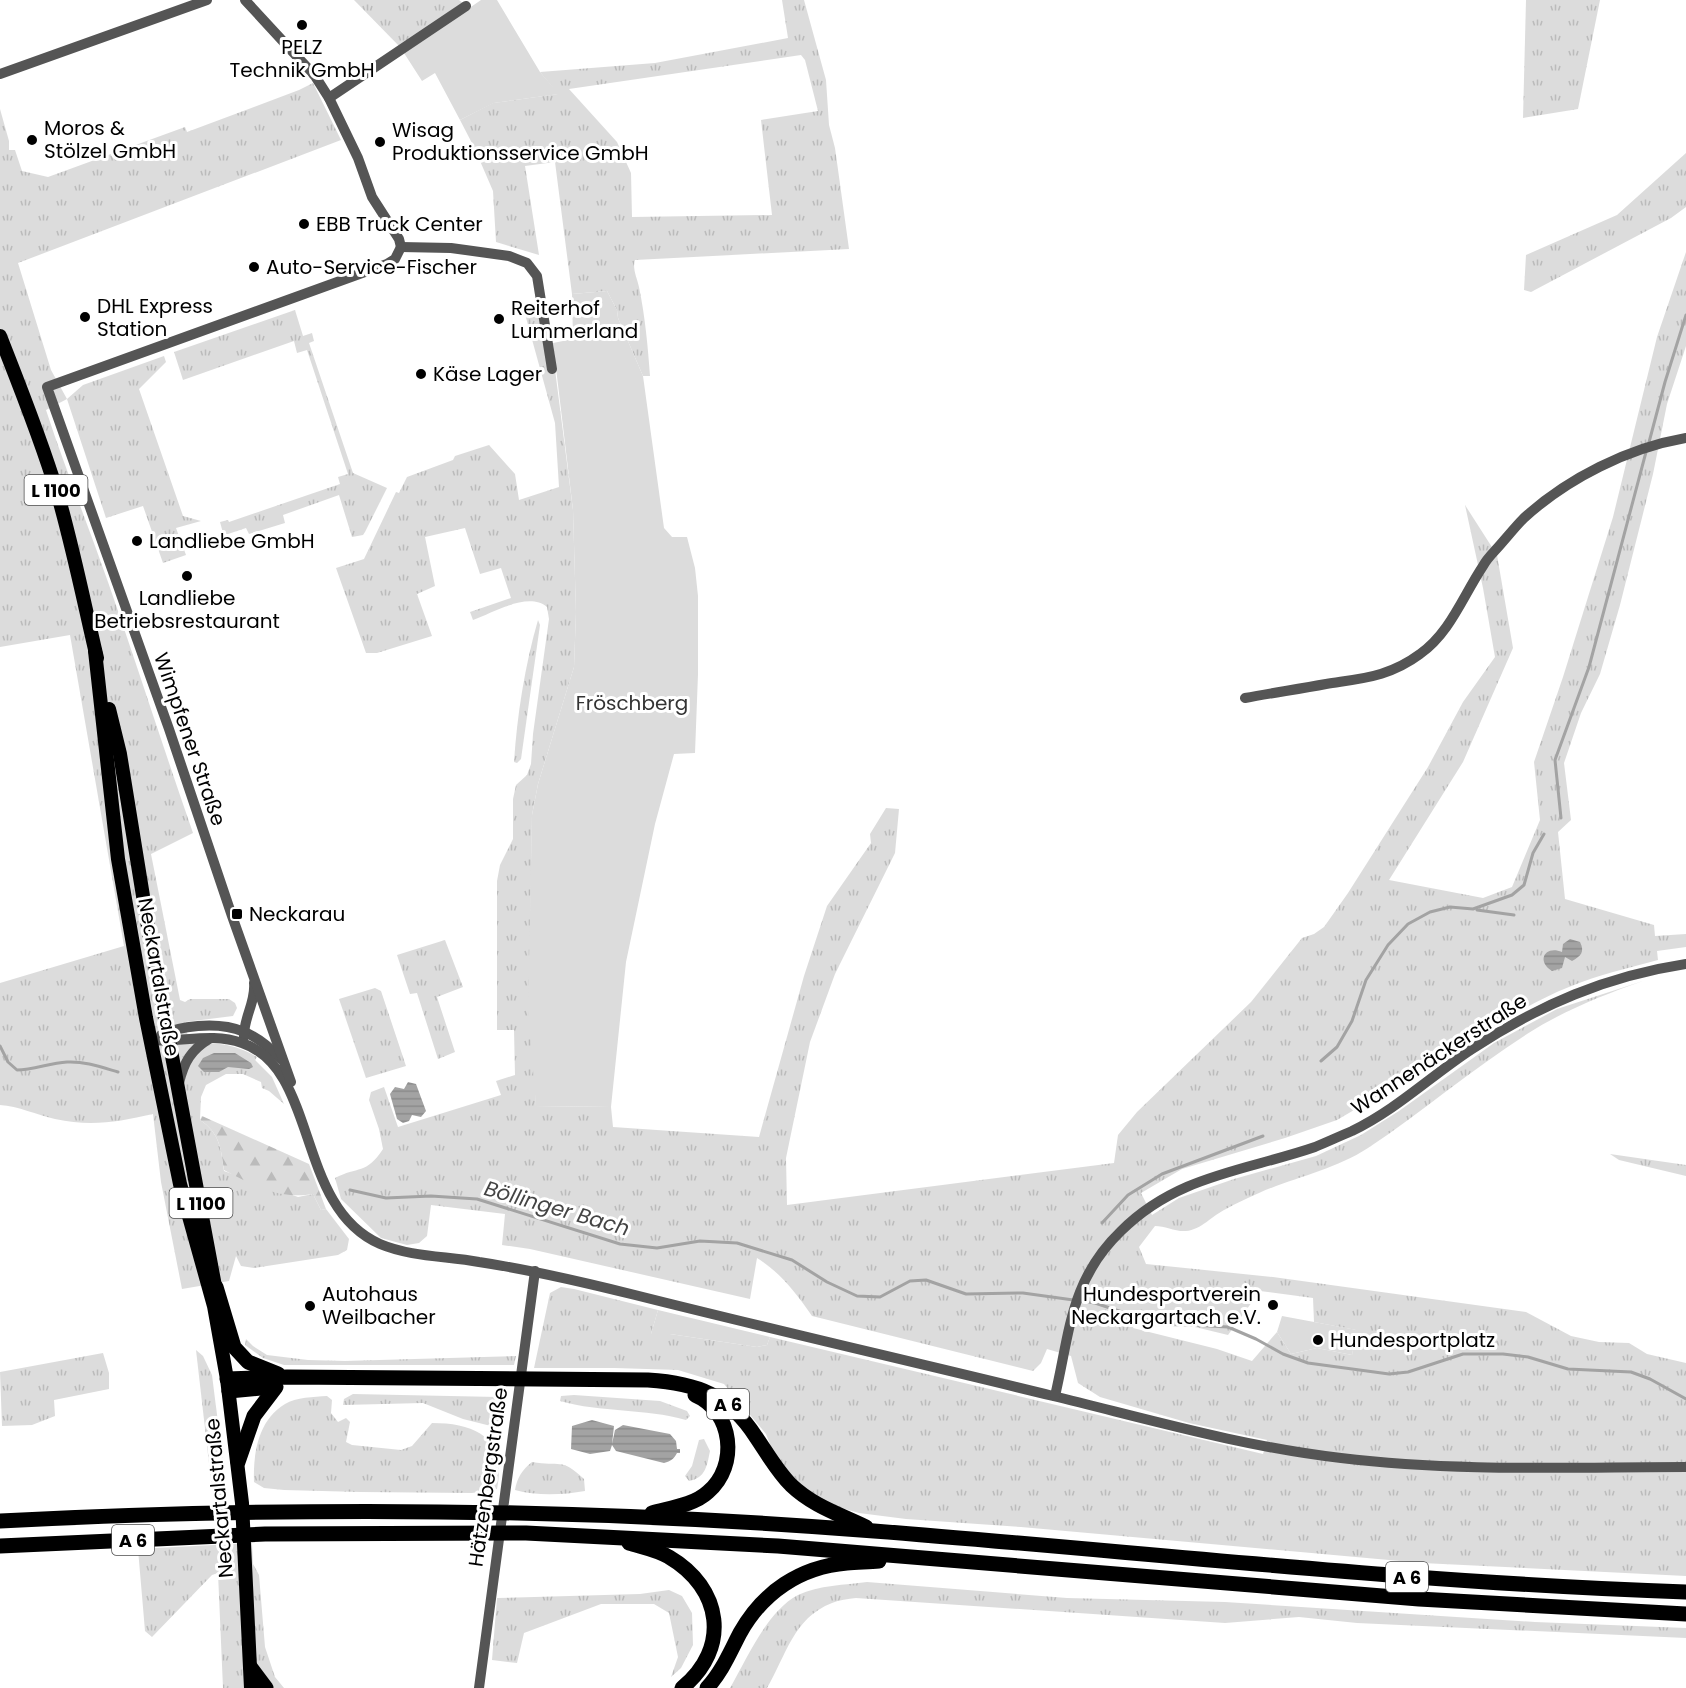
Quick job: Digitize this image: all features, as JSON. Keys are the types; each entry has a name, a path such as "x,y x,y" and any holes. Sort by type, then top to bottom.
{"highway":[{"path":"216,1287 231,1340 240,1354 281,1382"},
{"name":"A 6","path":"535,1383 648,1380 679,1383 701,1389 718,1397 736,1412 754,1433 779,1471 801,1495 834,1514 874,1531"},
{"path":"238,1462 254,1416 281,1382"},
{"path":"228,1385 281,1382 333,1384 504,1382 648,1386 699,1396 713,1407 724,1423 728,1456 716,1485 696,1500 638,1517"},
{"name":"A 6","path":"0,1521 314,1510 638,1517 874,1531 1432,1579 1686,1592"},
{"name":"A 6","path":"0,1546 265,1534 474,1532 609,1536 924,1557 1430,1600 1686,1614"},
{"path":"609,1536 667,1555 686,1569 705,1593 713,1611 715,1631 711,1651 695,1674 681,1688"},
{"path":"707,1688 724,1665 758,1606 789,1580 831,1565 924,1557"},
{"path":"251,1668 266,1688"}],"main road":[{"name":"Neckartalstraße","path":"0,336 40,438 57,493 87,609 120,754 149,933 216,1287 214,1306"},
{"name":"Neckartalstraße","path":"95,651 118,860 150,1040 180,1184 214,1306 228,1385 238,1462 251,1688"}],"street":[{"path":"0,74 207,0"},
{"path":"245,0 315,76 329,98 358,158 372,197 399,239 401,247 451,248 508,255 527,263 537,276 552,369"},
{"path":"329,98 466,6"},
{"name":"Wimpfener Straße","path":"323,1184 285,1064 169,729 47,387 387,264 395,259 401,247"},
{"path":"1245,698 1383,675 1407,663 1422,653 1444,632 1484,563 1524,518 1581,477 1647,448 1686,438"},
{"name":"Wannenäckerstraße","path":"1055,1396 1073,1309 1086,1276 1121,1230 1159,1202 1199,1180 1315,1147 1354,1130 1383,1113 1471,1050 1520,1019 1571,994 1636,974 1686,964"},
{"name":"Wimpfener Straße","path":"251,967 254,994 244,1031 246,1044 262,1054 282,1075 323,1184 336,1207 350,1223 379,1243 412,1253 535,1271 1282,1449 1339,1458 1461,1467 1686,1467"},
{"name":"Wimpfener Straße","path":"150,1040 169,1037 187,1027 220,1024 244,1031 268,1046 285,1064"},
{"path":"169,1037 210,1038 246,1044"},
{"path":"179,1091 183,1066 188,1056 210,1038"},
{"name":"Hätzenbergstraße","path":"479,1688 535,1271"}],"green space":[{"path":"354,0 459,0 463,3 400,47"},
{"path":"481,0 497,0 540,72 559,94 494,103 460,120 435,73 422,81 404,53"},
{"path":"782,0 804,0 826,80 829,125 835,148 849,249 635,260 634,270 643,309 650,376 643,376 607,291 572,294 555,162 525,166 539,255 496,242 493,191 460,120 493,103 558,94 540,72 655,63 788,38","holes":["801,55 805,60 818,111 761,120 772,215 632,217 631,173 617,142 569,89"]},
{"path":"1526,0 1600,0 1578,109 1523,118"},
{"path":"313,83 341,140 18,263 51,370 67,399 46,410 108,582 193,833 151,854 180,1000 185,1002 190,999 229,999 235,1003 237,1008 233,1016 185,1022 189,1042 232,1046 257,1057 255,1060 272,1077 284,1104 262,1088 261,1082 243,1074 226,1074 206,1085 201,1097 200,1120 216,1136 224,1171 298,1197 313,1194 321,1210 326,1209 349,1239 347,1250 338,1255 254,1268 241,1266 236,1256 229,1281 182,1289 161,1182 153,1114 116,1121 81,1123 0,1105 0,983 124,946 70,635 0,647 0,109 9,141 9,150 15,150 22,171 48,177 185,127 187,132"},
{"path":"1686,153 1686,207 1671,218 1531,292 1524,290 1526,255 1617,215"},
{"path":"1686,252 1686,346 1667,404 1653,474 1600,674 1581,713 1564,763 1571,820 1558,832 1565,899 1654,925 1655,936 1686,934 1686,947 1657,951 1658,960 1591,979 1540,1000 1457,1050 1448,1048 1378,1096 1337,1120 1182,1169 1141,1193 1152,1215 1179,1198 1234,1179 1316,1156 1361,1135 1399,1111 1494,1043 1557,1009 1643,981 1583,1004 1541,1026 1507,1047 1355,1156 1246,1199 1191,1230 1182,1231 1155,1226 1139,1247 1146,1264 1273,1277 1526,1312 1571,1336 1599,1342 1629,1343 1647,1354 1686,1363 1686,1576 1422,1563 906,1519 859,1513 834,1506 814,1496 792,1479 773,1452 766,1434 724,1384 678,1370 534,1368 550,1293 561,1287 574,1289 658,1310 651,1334 670,1334 757,1347 767,1345 770,1337 1263,1454 1267,1440 1189,1423 1100,1397 1078,1383 1071,1356 1047,1349 1041,1363 1033,1371 812,1316 788,1284 757,1258 750,1299 530,1249 502,1245 505,1214 431,1205 427,1236 419,1243 407,1245 381,1238 341,1199 335,1178 372,1163 383,1149 369,1100 371,1092 384,1087 398,1127 501,1095 496,1081 515,1075 514,1030 497,1030 497,881 500,865 513,839 513,799 516,785 527,775 531,764 549,619 547,607 530,601 521,602 473,620 470,612 511,598 501,568 480,574 465,528 425,537 435,586 417,594 432,636 377,653 366,653 336,568 364,559 396,492 399,493 407,477 453,460 455,456 489,445 515,474 519,500 559,487 555,423 525,314 547,307 573,510 576,612 574,667 538,784 532,815 530,954 536,1106 611,1107 613,1127 759,1137 804,976 827,906 871,843 870,834 886,808 899,809 895,853 835,974 810,1042 786,1158 787,1205 1114,1163 1118,1135 1137,1112 1251,1002 1302,938 1324,927 1428,767 1463,702 1495,657 1465,505 1497,555 1513,648 1463,762 1389,880 1483,898 1512,887 1540,820 1534,762 1613,517 1657,337","holes":["1260,1291 1313,1298 1314,1322 1356,1330 1352,1355 1317,1348 1291,1354 1277,1332 1252,1361 1217,1349 1133,1328 1136,1320 1153,1326 1195,1327 1228,1335"]},
{"name":"Fröschberg","path":"607,291 643,376 664,528 672,537 687,537 695,568 698,596 698,674 695,753 674,754 655,824 626,962 611,1107 536,1106 528,1010 532,815 538,784 574,667 576,612 573,510 553,343 573,339 572,294"},
{"path":"295,310 303,336 312,333 314,341 309,343 353,473 387,488 363,535 352,537 339,495 283,515 285,523 249,534 246,528 213,539 223,533 220,522 228,520 229,522 340,484 338,477 348,474 307,350 297,353 294,341 183,380 174,352"},
{"path":"164,356 166,362 139,389 183,516 201,521 176,528 186,555 163,563 143,506 106,518 67,399 83,385"},
{"path":"538,620 540,625 521,759 517,763 514,762 519,708"},
{"path":"445,940 463,987 437,997 455,1052 438,1059 417,993 410,994 397,955"},
{"path":"375,988 381,991 406,1066 366,1078 339,999"},
{"path":"202,1116 309,1164 326,1209 321,1210 313,1194 278,1193 256,1186 224,1170 216,1136 200,1120"},
{"path":"1610,1154 1686,1165 1686,1176 1619,1160"},
{"path":"658,1310 770,1337 767,1345 757,1347 670,1334 651,1334"},
{"name":"Hundesportplatz","path":"1282,1316 1357,1330 1352,1355 1317,1348 1291,1354 1277,1332"},
{"path":"246,1339 267,1355 308,1360 516,1356 514,1365 284,1365 263,1358 245,1345"},
{"path":"196,1350 203,1356 212,1375 227,1494 225,1498 213,1498"},
{"path":"103,1353 109,1373 109,1389 54,1400 55,1416 32,1425 2,1426 0,1372"},
{"path":"353,1394 498,1397 504,1404 506,1417 499,1428 463,1419 423,1403 343,1405 344,1399"},
{"path":"327,1396 332,1400 331,1413 338,1422 346,1418 350,1422 346,1442 352,1445 401,1450 412,1446 432,1423 463,1426 475,1431 493,1446 499,1472 497,1489 472,1493 284,1490 264,1488 254,1482 256,1449 263,1428 269,1419 285,1404 294,1400"},
{"path":"561,1396 660,1401 687,1411 690,1416 686,1420 560,1401"},
{"path":"704,1439 710,1451 707,1466 699,1477 689,1481 685,1476 692,1466 699,1440"},
{"path":"532,1462 565,1465 584,1479 585,1491 550,1494 515,1490 520,1475"},
{"path":"252,1543 253,1564 259,1575 265,1647 275,1677 284,1688 223,1688 218,1573 212,1575 152,1637 145,1631 138,1549"},
{"path":"867,1582 1067,1598 1225,1602 1535,1622 1686,1628 1686,1638 1357,1623 1299,1617 1225,1623 856,1598 832,1603 808,1618 792,1639 767,1688 730,1688 767,1624 787,1602 815,1589"},
{"path":"669,1590 682,1596 692,1613 693,1645 681,1668 671,1677 678,1657 669,1613 654,1604 601,1604 524,1633 517,1663 492,1660 497,1598 640,1594"}],"shaded area":[{"path":"1570,939 1580,942 1581,953 1572,961 1565,957 1562,968 1552,971 1544,963 1545,955 1547,952 1556,950 1562,952 1563,944"},
{"path":"214,1053 235,1053 251,1063 253,1067 249,1069 228,1067 219,1072 204,1072 198,1066 203,1058"},
{"path":"408,1082 416,1084 426,1111 421,1117 412,1115 409,1121 403,1123 397,1119 390,1094 395,1087 404,1089"},
{"path":"592,1420 614,1426 612,1444 615,1430 623,1425 670,1434 676,1441 680,1453 664,1463 616,1451 612,1445 610,1451 590,1454 571,1449 572,1426"}],"waterway":[{"path":"1648,446 1686,315"},
{"path":"1561,818 1555,760 1589,667 1646,452"},
{"path":"1321,1061 1337,1047 1352,1021 1366,980 1388,945 1408,924 1430,912 1450,907 1473,909 1512,895 1524,885 1533,853 1544,834"},
{"path":"1477,910 1514,915"},
{"name":"Böllinger Bach","path":"0,1046 8,1062 17,1070 73,1062 118,1072"},
{"path":"1102,1223 1128,1195 1162,1174 1263,1136"},
{"name":"Böllinger Bach","path":"350,1190 386,1198 431,1196 477,1199 620,1244 657,1248 700,1241 737,1243 792,1260 827,1282 857,1296 880,1297 910,1281 926,1280 966,1294 1023,1293 1095,1303 1155,1323 1228,1327 1283,1354 1308,1363 1389,1374 1408,1372 1463,1354 1503,1354 1528,1357 1568,1369 1631,1372 1650,1379 1686,1399"}],"place":[{"name":"PELZ Technik GmbH","path":"302,25"},
{"name":"Moros & Stölzel GmbH","path":"32,140"},
{"name":"Wisag Produktionsservice GmbH","path":"380,142"},
{"name":"EBB Truck Center","path":"304,224"},
{"name":"Auto-Service-Fischer","path":"254,267"},
{"name":"DHL Express Station","path":"85,317"},
{"name":"Reiterhof Lummerland","path":"499,319"},
{"name":"Käse Lager","path":"421,374"},
{"name":"Landliebe GmbH","path":"137,541"},
{"name":"Landliebe Betriebsrestaurant","path":"187,576"},
{"name":"Neckarau","path":"237,914"},
{"name":"Hundesportverein Neckargartach e.V.","path":"1273,1305"},
{"name":"Autohaus Weilbacher","path":"310,1306"},
{"name":"Hundesportplatz","path":"1318,1340"}]}
